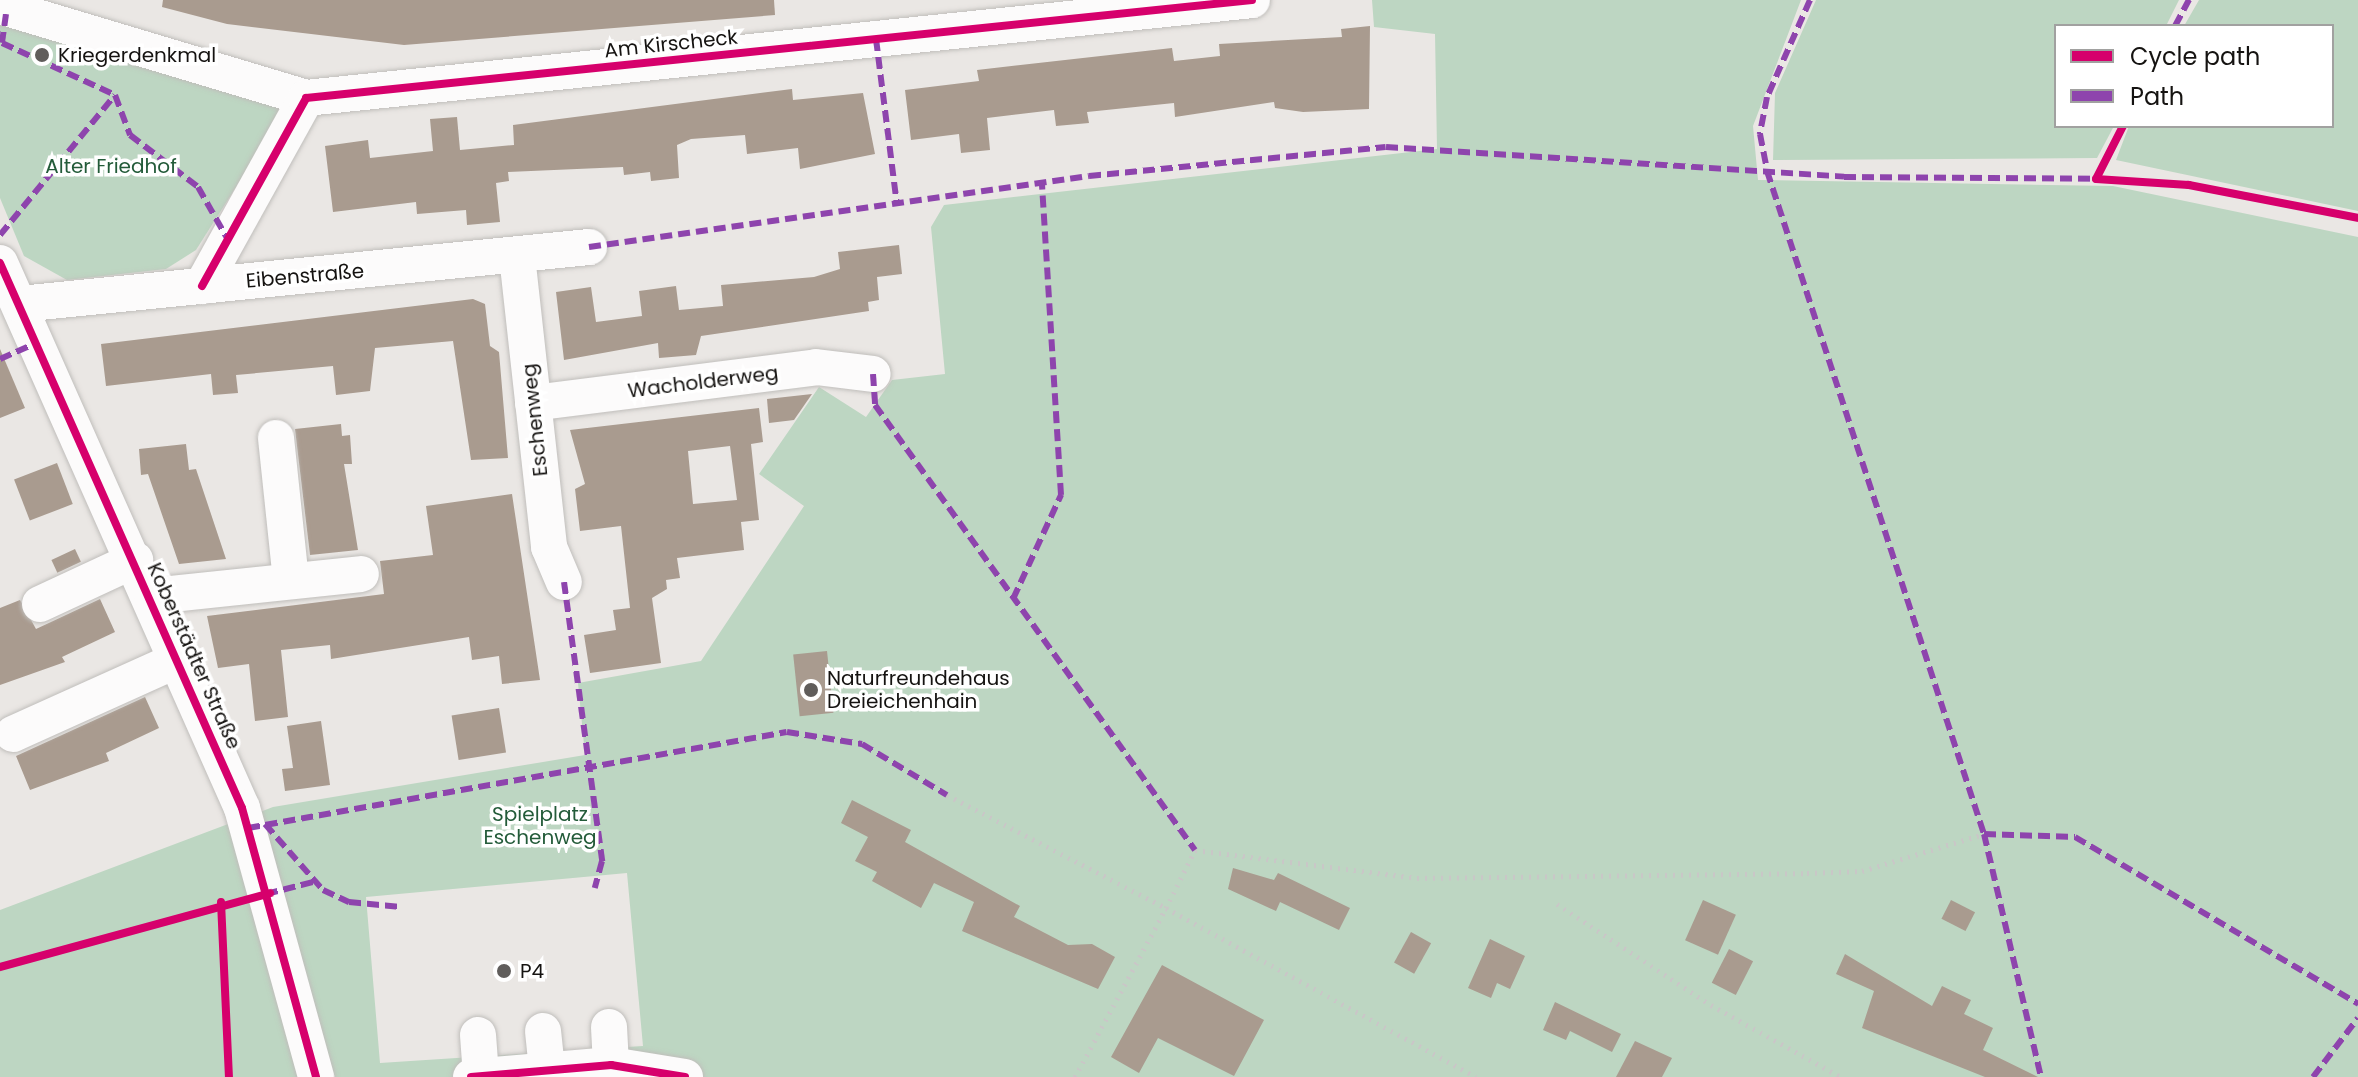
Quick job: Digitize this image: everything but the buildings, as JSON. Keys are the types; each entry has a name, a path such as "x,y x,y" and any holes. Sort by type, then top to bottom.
{"street":[{"name":"Am Kirscheck","path":"0,6 306,98 1252,0"},
{"path":"202,286 306,98"},
{"name":"Eibenstraße","path":"20,304 589,247"},
{"name":"Eschenweg","path":"517,256 549,547 564,582"},
{"name":"Koberstädter Straße","path":"0,263 181,658 270,893 316,1077"},
{"name":"Wacholderweg","path":"533,403 816,367 873,374"},
{"path":"276,438 291,580"},
{"name":"Koberstädter Straße","path":"40,604 135,560"},
{"name":"Koberstädter Straße","path":"152,596 361,574"},
{"name":"Koberstädter Straße","path":"13,734 181,658"},
{"path":"609,1027 611,1065"},
{"path":"543,1031 547,1070"},
{"path":"478,1035 481,1076"},
{"path":"471,1077 611,1065 685,1077"}],"path":[{"path":"947,795 1166,908 1476,1077"},
{"path":"1075,1077 1195,850 1417,878 1807,873 1862,871 1984,834"},
{"path":"1557,904 1711,1005 1841,1077"}],"green space":[{"name":"Spielplatz Eschenweg","path":"1372,0 1801,0 1753,126 1758,180 2113,186 2358,237 2358,1077 0,1077 0,910 273,807 585,755 578,683 701,661 804,506 759,474 819,387 866,417 892,380 945,374 931,227 944,205 1437,149 1435,34 1374,27","holes":["627,873 643,1046 380,1063 366,897"]},
{"path":"1816,0 2179,0 2167,24 2054,24 2054,128 2113,128 2097,158 1773,160 1775,93"},
{"path":"2199,0 2358,0 2358,211 2116,160 2128,128 2334,128 2334,24 2185,24"},
{"name":"Alter Friedhof","path":"0,14 278,106 281,116 196,250 166,269 67,280 24,256 0,198"}],"marked path":[{"path":"1810,0 1767,97 1760,134 1767,171 1984,834 2041,1077"},
{"path":"2176,24 2189,0"},
{"path":"6,14 2,43 115,95 130,135 198,187 227,238"},
{"path":"876,39 897,206"},
{"path":"0,235 115,95"},
{"path":"589,247 1089,176 1386,147 1844,177 2101,179"},
{"path":"1013,599 1061,495 1042,183"},
{"path":"0,359 36,343"},
{"path":"873,374 875,405 1195,850"},
{"path":"564,582 602,861 595,888"},
{"path":"248,828 787,732 862,744 947,795"},
{"path":"265,824 323,890 349,902 401,907"},
{"path":"1984,834 2075,837 2358,1004"},
{"path":"266,894 313,882"},
{"path":"2313,1077 2358,1018"}],"cycle path":[{"path":"202,286 306,98 1252,0"},
{"path":"2122,128 2096,179 2189,185 2358,218"},
{"path":"0,263 242,808 316,1077"},
{"path":"0,967 270,893"},
{"path":"221,902 229,1077"},
{"path":"471,1077 611,1065 685,1077"}],"place":[{"name":"Kriegerdenkmal","path":"42,55"},
{"name":"Naturfreundehaus Dreieichenhain","path":"811,690"},
{"name":"P4","path":"504,971"}]}
